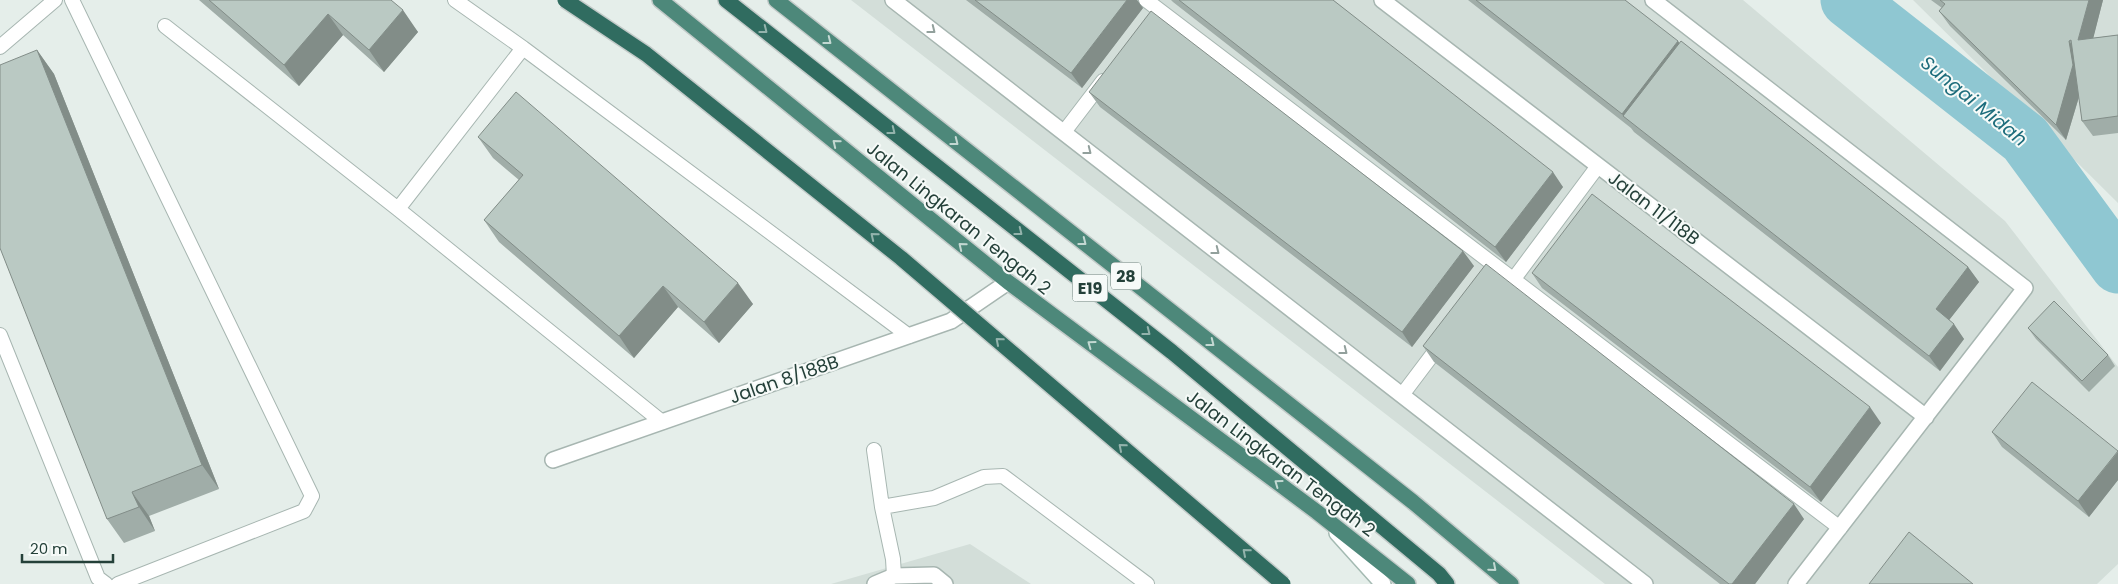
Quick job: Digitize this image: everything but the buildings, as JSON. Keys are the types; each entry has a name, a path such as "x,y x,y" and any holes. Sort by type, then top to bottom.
{"highway":[{"path":"565,0 646,54 901,258 1282,584"},
{"name":"Jalan Lingkaran Tengah 2","path":"660,0 1008,282 1318,512 1408,584"},
{"name":"E19","path":"726,0 1172,352 1439,574 1446,584"},
{"name":"28","path":"776,0 1413,502 1511,584"}],"street":[{"path":"893,0 1645,584"},
{"name":"Jalan 11/118B","path":"1382,0 1926,417"},
{"path":"1653,0 2025,288 1796,584"},
{"name":"Jalan 8/188B","path":"553,460 951,321 1008,282"},
{"path":"1318,512 1383,584"},
{"path":"875,584 894,576 934,575 945,584"}],"lane":[{"path":"0,48 56,0"},
{"path":"72,0 312,496 304,511 118,584"},
{"path":"455,0 523,48 909,336"},
{"path":"1146,0 1495,272 1513,280 1840,528"},
{"path":"165,26 398,209 662,422"},
{"path":"398,209 523,48"},
{"path":"1064,132 1111,71"},
{"path":"1513,280 1598,166"},
{"path":"1402,395 1450,332"},
{"path":"0,335 98,578 106,584"},
{"path":"874,450 882,507 893,559 894,576"},
{"path":"882,507 934,498 984,477 1003,476 1147,584"}],"shaded area":[{"path":"851,0 1743,0 2005,221 2118,367 2118,564 2097,584 1605,584"},
{"path":"1913,0 2118,0 2118,203"},
{"path":"970,544 1031,584 831,584"}],"waterway":[{"name":"Sungai Midah","path":"1848,0 2025,139 2118,266"}]}
